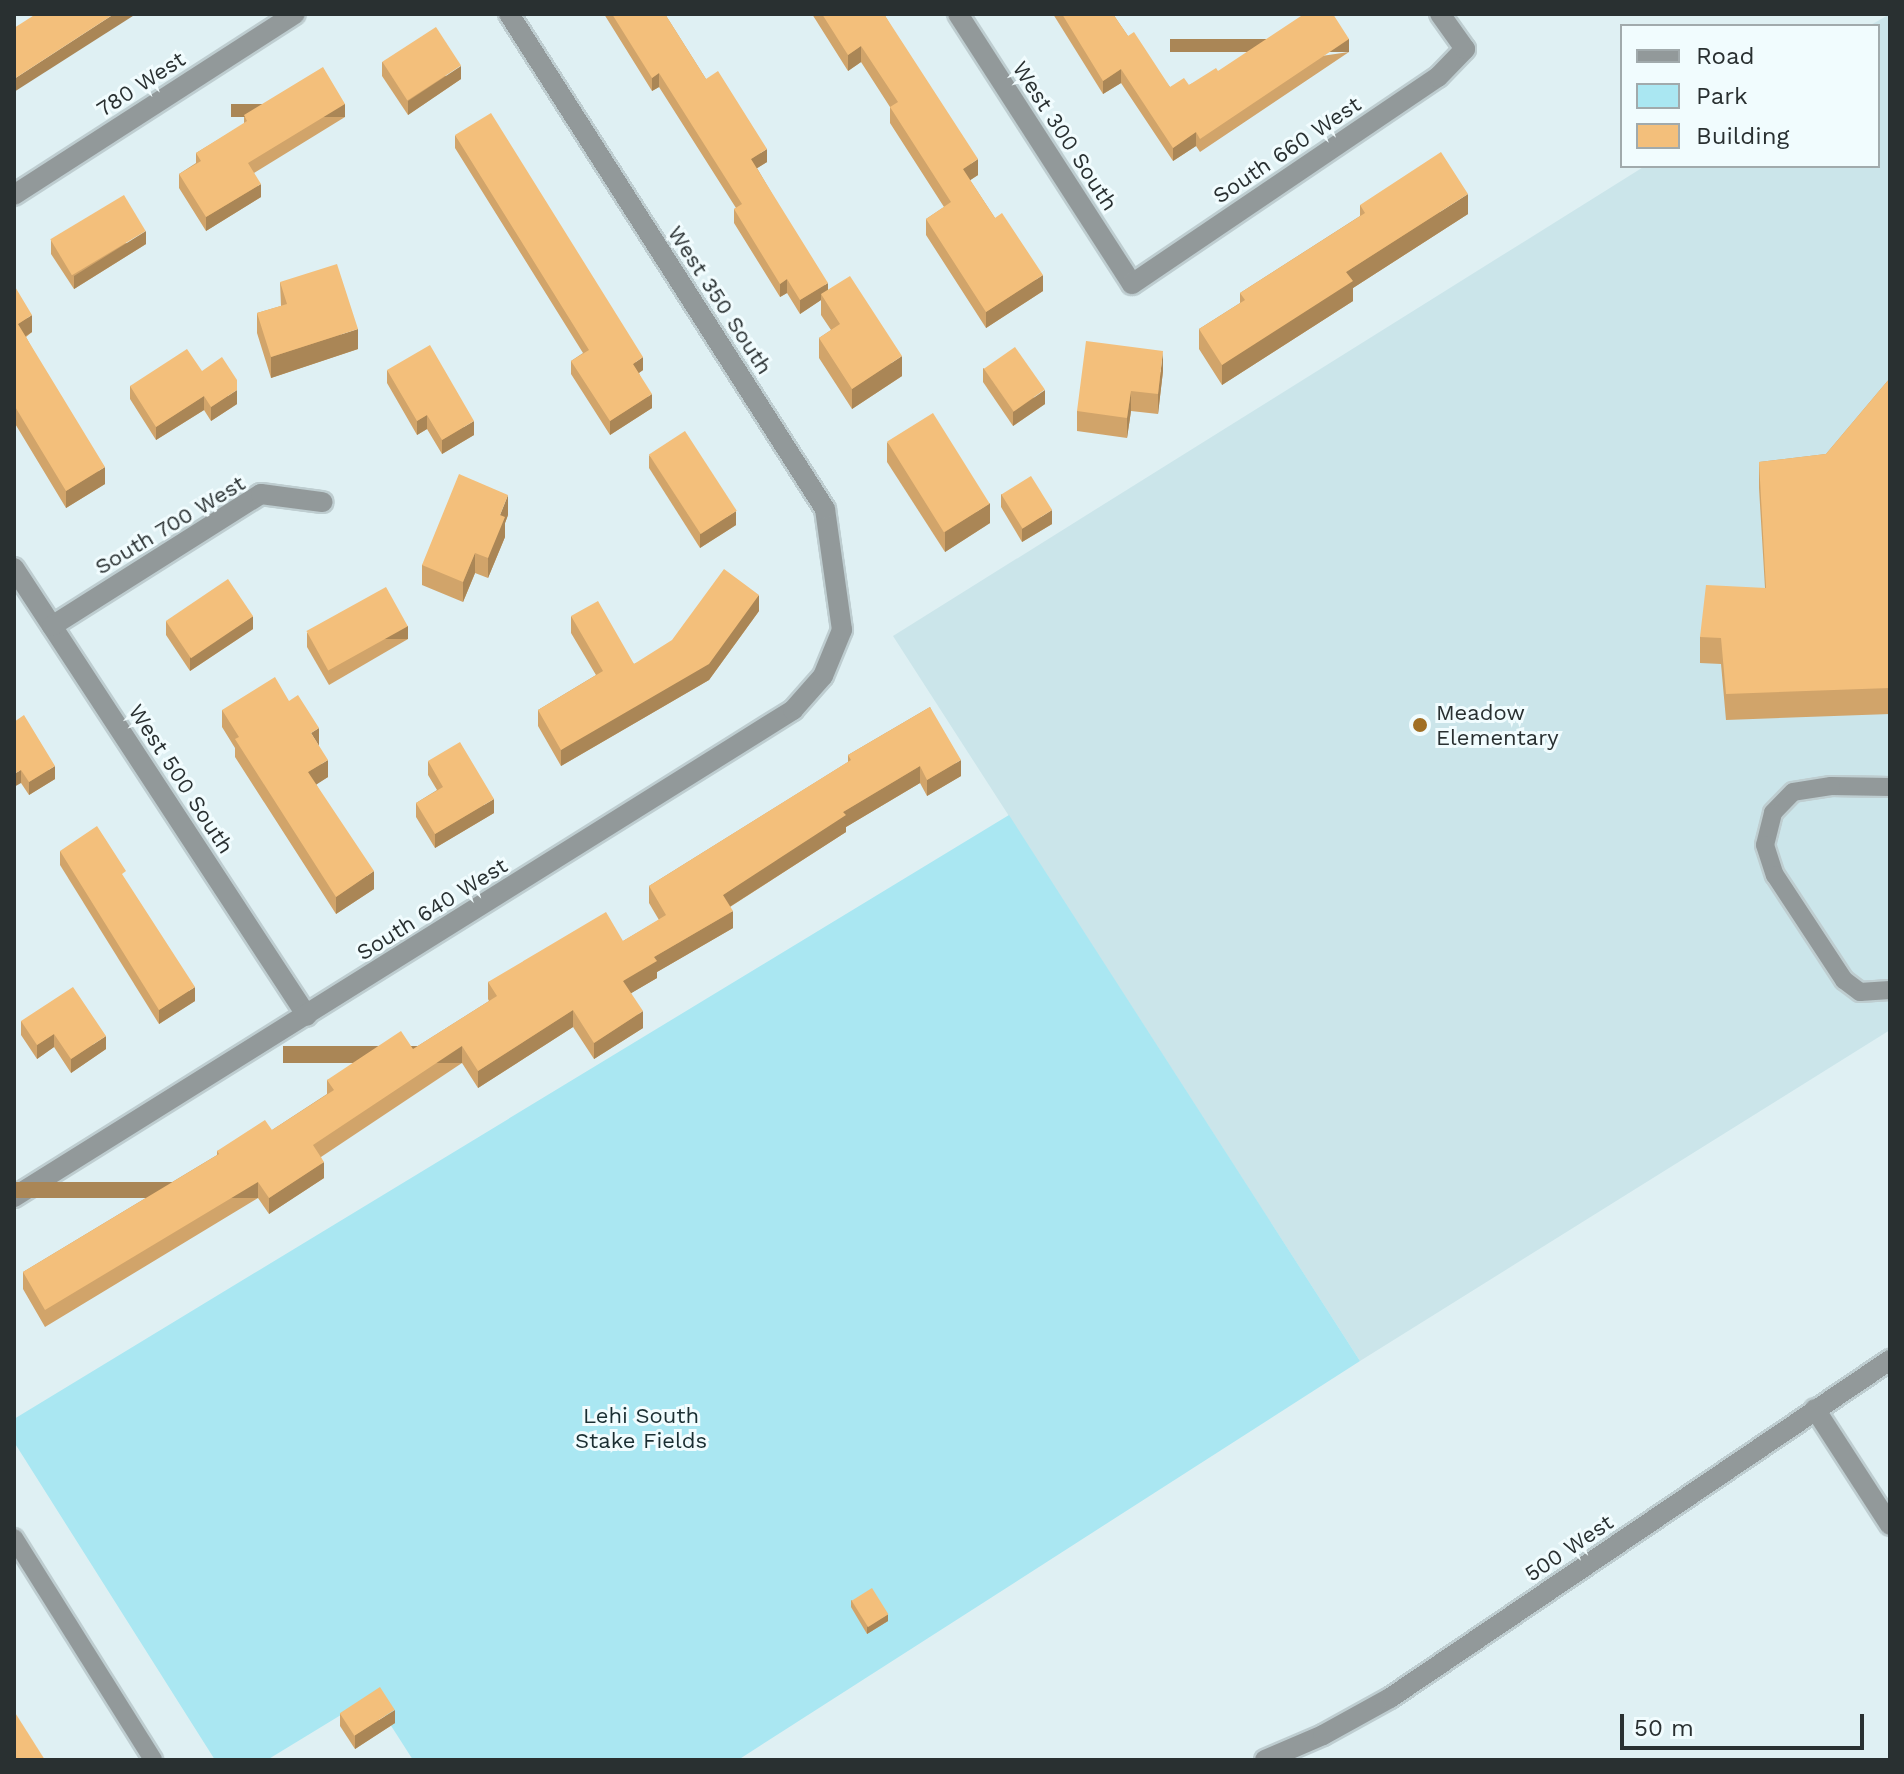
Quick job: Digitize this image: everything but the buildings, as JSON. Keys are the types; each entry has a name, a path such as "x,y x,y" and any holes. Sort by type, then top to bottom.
{"street":[{"name":"780 West","path":"14,195 295,14"},
{"name":"West 350 South","path":"509,14 825,509 842,630"},
{"name":"West 300 South","path":"958,14 1132,284"},
{"name":"South 660 West","path":"1132,284 1438,77 1465,49 1440,14"},
{"name":"South 700 West","path":"52,626 261,494 322,502"},
{"name":"West 500 South","path":"14,568 307,1016"},
{"name":"South 640 West","path":"14,1197 793,710 823,676 842,630"},
{"name":"500 West","path":"1265,1760 1323,1735 1390,1698 1890,1360"},
{"path":"1815,1409 1890,1525"}],"lane":[{"path":"1890,787 1831,786 1793,792 1773,813 1765,845 1775,875 1844,980 1860,992 1890,990"},
{"path":"14,1538 153,1760"}],"shaded area":[{"name":"Meadow Elementary","path":"1890,14 1890,1030 1360,1361 893,636 1642,168 1880,168 1880,24 1872,24"}],"green space":[{"name":"Lehi South Stake Fields","path":"1009,815 1360,1361 738,1760 413,1760 372,1696 267,1760 215,1760 14,1442 14,1419"}],"place":[{"name":"Meadow Elementary","path":"1420,725"}]}
